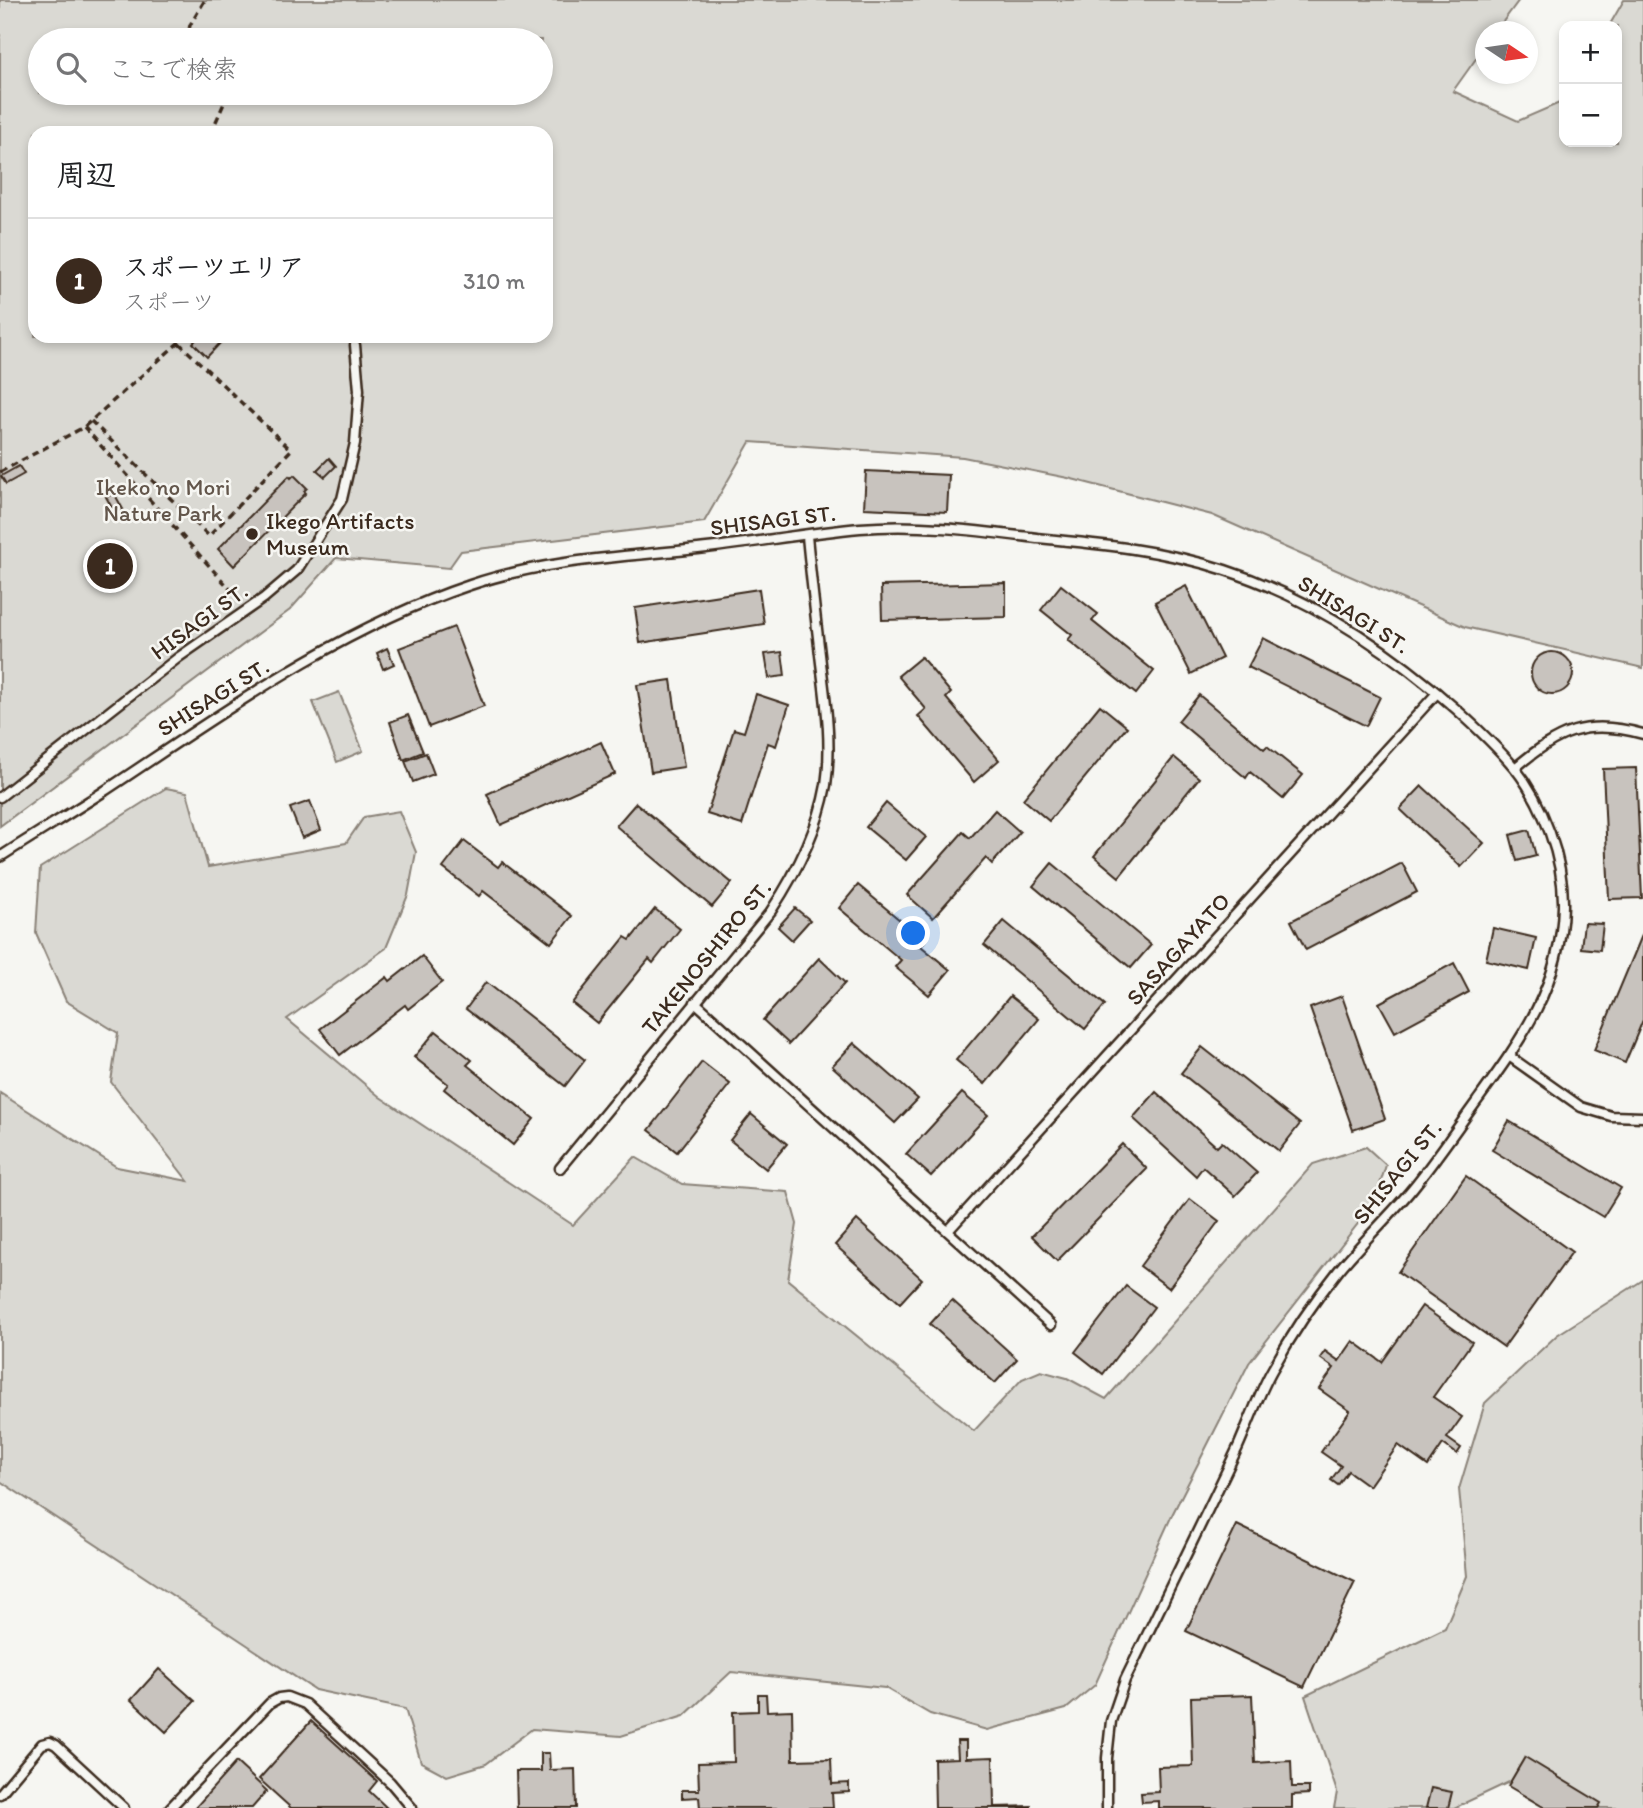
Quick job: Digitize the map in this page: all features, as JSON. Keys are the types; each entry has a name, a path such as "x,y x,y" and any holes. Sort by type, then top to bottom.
{"lane":[{"name":"HISAGI ST.","path":"0,797 179,657 298,570 342,499 355,443 359,390 355,345"},
{"name":"SHISAGI ST.","path":"0,857 106,790 194,729 340,642 407,609 473,584 537,567 591,558 864,528 932,528 1098,544 1199,563 1281,591 1333,618 1379,648 1437,693 1515,768 1549,830 1564,901 1558,957 1544,998 1509,1056 1416,1184 1340,1269 1269,1374 1235,1453 1125,1679 1111,1721 1107,1758 1107,1808"},
{"name":"TAKENOSHIRO ST.","path":"559,1168 771,911 793,878 814,830 825,786 828,745 826,704 807,536"},
{"name":"SASAGAYATO","path":"948,1231 1437,693"},
{"path":"1515,768 1559,735 1579,727 1606,726 1643,734"},
{"path":"695,1002 1051,1325"},
{"path":"1509,1056 1581,1107 1611,1116 1643,1118"},
{"path":"170,1808 270,1703 287,1697 305,1704 390,1782 412,1808"},
{"path":"0,1794 42,1744 50,1742 124,1808"}],"path":[{"path":"189,28 205,0"},
{"path":"214,126 223,105"},
{"path":"0,472 84,428 177,343"},
{"path":"91,421 209,536 291,450 179,343"},
{"path":"84,428 248,609"}],"green space":[{"name":"Ikeko no Mori Nature Park","path":"0,0 1519,0 1503,21 1475,21 1475,60 1453,91 1518,121 1559,103 1559,147 1622,147 1622,21 1612,21 1624,0 1643,0 1643,668 1465,627 1212,515 1068,478 963,457 750,442 704,522 461,551 449,568 336,558 290,610 0,826"},
{"path":"339,692 363,751 337,762 313,702"},
{"path":"166,788 187,792 208,867 346,843 364,817 399,811 416,852 408,895 386,948 287,1019 380,1097 573,1225 635,1157 682,1184 788,1192 797,1224 788,1280 974,1431 1022,1379 1041,1371 1067,1378 1106,1399 1313,1164 1366,1147 1386,1165 1374,1203 1249,1363 1172,1515 1095,1685 1066,1709 987,1730 930,1714 885,1688 731,1672 684,1716 621,1736 532,1729 486,1764 447,1776 421,1762 405,1709 315,1690 0,1481 0,1093 117,1167 188,1181 111,1082 118,1033 66,1001 36,933 40,868"},
{"path":"1643,1280 1643,1808 1559,1808 1524,1775 1454,1808 1334,1808 1337,1792 1305,1696 1445,1628 1467,1576 1459,1489 1485,1403 1557,1335"}],"building":[{"path":"193,343 220,343 207,357"},
{"path":"329,458 336,466 325,477 317,470"},
{"path":"19,466 24,474 6,484 1,476"},
{"path":"866,471 949,475 947,512 864,508"},
{"path":"294,475 307,488 304,491 306,493 234,566 218,549 289,476 291,478"},
{"path":"114,493 124,511 116,515 106,497"},
{"path":"1006,583 1006,617 882,620 881,586"},
{"path":"1061,585 1098,614 1092,621 1154,671 1136,694 1068,640 1072,635 1041,610"},
{"path":"1186,586 1222,658 1191,674 1155,602"},
{"path":"759,589 764,624 640,643 635,608"},
{"path":"454,627 484,706 429,727 399,648"},
{"path":"1263,638 1380,697 1366,726 1248,667"},
{"path":"387,648 394,664 383,669 377,653"},
{"path":"782,652 785,676 769,678 765,654"},
{"path":"1552,652 1567,658 1573,673 1567,688 1552,694 1537,688 1531,673 1537,658"},
{"path":"921,657 951,693 946,698 999,760 974,782 918,716 926,709 898,676"},
{"path":"671,680 684,767 651,772 637,685"},
{"path":"756,694 789,705 776,746 768,743 742,825 707,814 734,729 744,732"},
{"path":"1199,695 1264,749 1267,746 1303,775 1283,799 1250,772 1246,778 1178,721"},
{"path":"1100,705 1127,727 1049,821 1023,799"},
{"path":"408,715 423,752 403,760 390,722"},
{"path":"601,742 615,774 501,825 487,794"},
{"path":"426,753 434,774 413,782 405,761"},
{"path":"1174,757 1199,778 1119,877 1094,856"},
{"path":"1636,768 1642,898 1609,899 1603,769"},
{"path":"1422,786 1484,843 1461,867 1400,809"},
{"path":"310,801 321,830 302,838 290,808"},
{"path":"636,803 732,883 712,907 616,826"},
{"path":"886,803 926,837 906,860 866,827"},
{"path":"995,810 1020,832 992,864 986,858 933,918 907,895 963,832 970,838"},
{"path":"1529,830 1536,856 1517,861 1510,835"},
{"path":"464,841 498,867 502,862 572,916 551,943 483,891 479,896 443,868"},
{"path":"1052,863 1151,945 1131,968 1033,886"},
{"path":"1402,863 1417,892 1306,950 1291,921"},
{"path":"858,885 925,941 921,946 950,970 929,995 895,967 901,960 839,908"},
{"path":"795,908 810,920 792,940 778,927"},
{"path":"655,909 680,929 653,963 649,959 597,1023 572,1003 625,937 630,940"},
{"path":"1004,921 1105,1005 1085,1029 984,945"},
{"path":"1584,923 1603,924 1600,950 1581,948"},
{"path":"1493,928 1536,938 1529,970 1486,960"},
{"path":"1643,933 1643,1020 1625,1063 1594,1050"},
{"path":"422,956 442,982 408,1009 405,1005 340,1055 320,1029 387,977 390,981"},
{"path":"819,958 845,983 789,1044 763,1020"},
{"path":"1454,963 1469,992 1395,1032 1379,1003"},
{"path":"486,982 585,1060 565,1086 466,1009"},
{"path":"1010,996 1039,1019 985,1084 956,1060"},
{"path":"1342,996 1385,1119 1353,1130 1310,1008"},
{"path":"436,1031 472,1060 467,1065 534,1119 513,1145 444,1089 448,1084 414,1057"},
{"path":"854,1043 918,1099 895,1123 832,1066"},
{"path":"1202,1047 1300,1124 1279,1151 1181,1073"},
{"path":"702,1062 730,1084 677,1152 649,1130"},
{"path":"1156,1092 1217,1147 1222,1142 1257,1173 1235,1196 1203,1167 1196,1176 1133,1118"},
{"path":"962,1093 988,1115 931,1176 906,1154"},
{"path":"751,1114 787,1144 766,1169 730,1140"},
{"path":"1509,1121 1621,1188 1603,1217 1492,1150"},
{"path":"1122,1144 1147,1169 1057,1261 1032,1236"},
{"path":"1466,1176 1572,1252 1504,1347 1398,1272"},
{"path":"1190,1199 1219,1221 1169,1288 1140,1266"},
{"path":"857,1220 922,1279 900,1303 835,1245"},
{"path":"1126,1286 1154,1307 1103,1374 1075,1352"},
{"path":"952,1300 1017,1359 995,1383 930,1324"},
{"path":"1422,1306 1472,1342 1433,1397 1462,1417 1447,1438 1461,1448 1457,1454 1443,1444 1428,1466 1398,1445 1369,1486 1348,1471 1338,1485 1331,1480 1341,1466 1321,1452 1350,1411 1319,1389 1334,1368 1320,1358 1325,1351 1339,1361 1353,1341 1382,1362"},
{"path":"1237,1525 1355,1582 1304,1687 1186,1631"},
{"path":"159,1669 195,1701 166,1732 131,1700"},
{"path":"758,1694 766,1694 767,1711 792,1710 793,1760 831,1759 832,1784 849,1783 849,1792 832,1793 833,1808 700,1808 699,1797 682,1798 682,1790 699,1790 698,1763 734,1762 733,1712 758,1711"},
{"path":"1252,1695 1255,1763 1291,1761 1292,1787 1309,1787 1309,1794 1292,1795 1292,1808 1159,1808 1159,1801 1142,1802 1141,1793 1159,1792 1158,1767 1193,1766 1191,1697"},
{"path":"311,1721 377,1781 369,1791 387,1808 291,1808 259,1779"},
{"path":"957,1741 966,1741 966,1758 993,1757 994,1807 1031,1808 935,1808 934,1759 958,1758"},
{"path":"541,1753 549,1753 550,1770 575,1769 576,1808 517,1808 516,1771 541,1771"},
{"path":"1525,1757 1601,1803 1598,1808 1545,1808 1508,1786"},
{"path":"236,1762 267,1791 252,1808 195,1808"},
{"path":"1431,1788 1452,1792 1448,1808 1426,1808"}],"place":[{"name":"Ikego Artifacts Museum","path":"252,534"},
{"name":"スポーツエリア","path":"110,566"}]}
